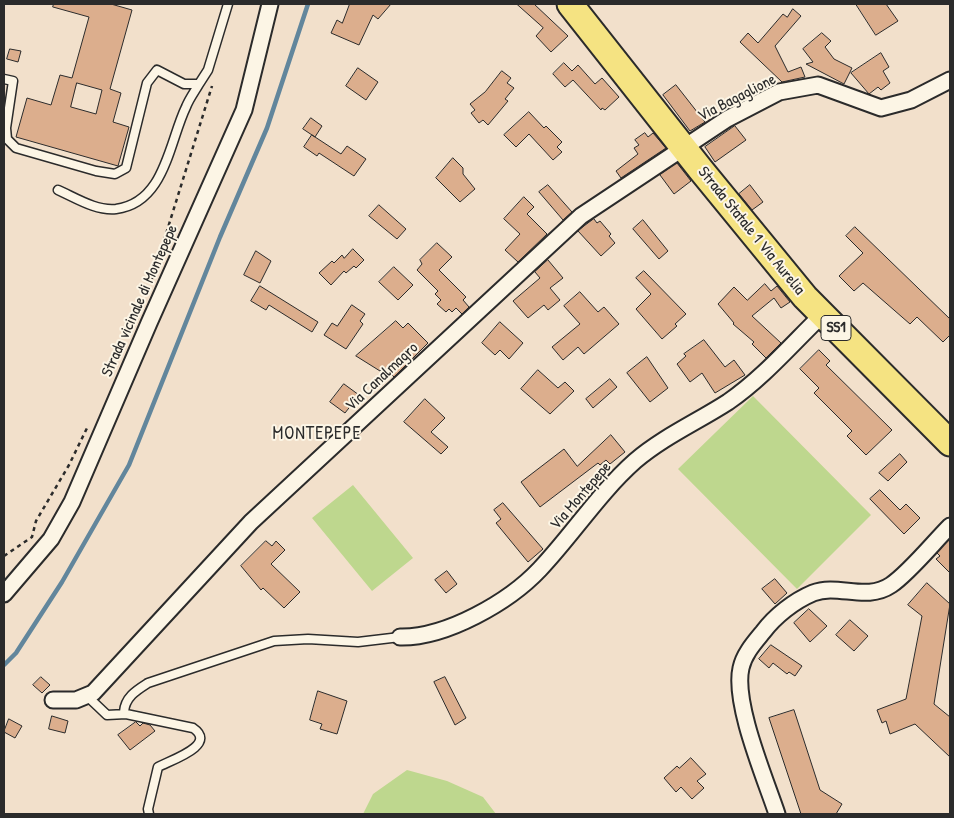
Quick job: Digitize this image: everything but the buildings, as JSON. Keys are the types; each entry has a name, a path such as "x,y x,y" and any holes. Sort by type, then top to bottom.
{"main road":[{"name":"Strada Statale 1 Via Aurelia","path":"570,4 683,148 804,297 950,444"}],"street":[{"name":"Strada vicinale di Montepepe","path":"4,594 51,538 72,502 244,110 270,4"},
{"name":"Via Bagaglione","path":"683,148 727,119 779,92 818,85 881,108 911,100 950,80"},
{"name":"Via Canalmagro","path":"87,696 121,665 251,522 581,216 683,148"},
{"name":"Via Montepepe","path":"400,637 419,636 444,631 476,615 526,582 570,535 597,499 636,460 748,387 822,315"},
{"path":"777,814 739,694 742,666 748,652 770,623 788,608 813,593 828,590 861,593 878,591 892,585 950,526"},
{"path":"53,700 76,700 87,696"}],"lane":[{"path":"58,190 91,205 115,209 131,205 147,193 162,173 185,108 208,70 228,4"},
{"path":"4,79 13,81 6,128 7,139 16,148 96,171 115,174 126,168 147,83 157,70 184,84 199,84"},
{"path":"126,714 124,707 129,698 136,690 148,684 274,641 308,639 358,642 400,637"},
{"path":"87,696 107,715 126,714 193,728 200,733 202,738 198,746 158,766 148,809 149,814"}],"path":[{"path":"151,282 214,77"},
{"path":"4,556 32,537 36,521 69,465 89,423"}],"green space":[{"path":"753,396 871,515 797,589 678,469"},
{"path":"353,485 413,558 372,591 312,518"},
{"path":"407,770 447,781 483,797 496,814 363,814 373,794"}],"waterway":[{"path":"4,665 16,653 62,582 129,465 220,237 267,128 308,4"}],"district":[{"name":"MONTEPEPE","path":"317,434"}]}
